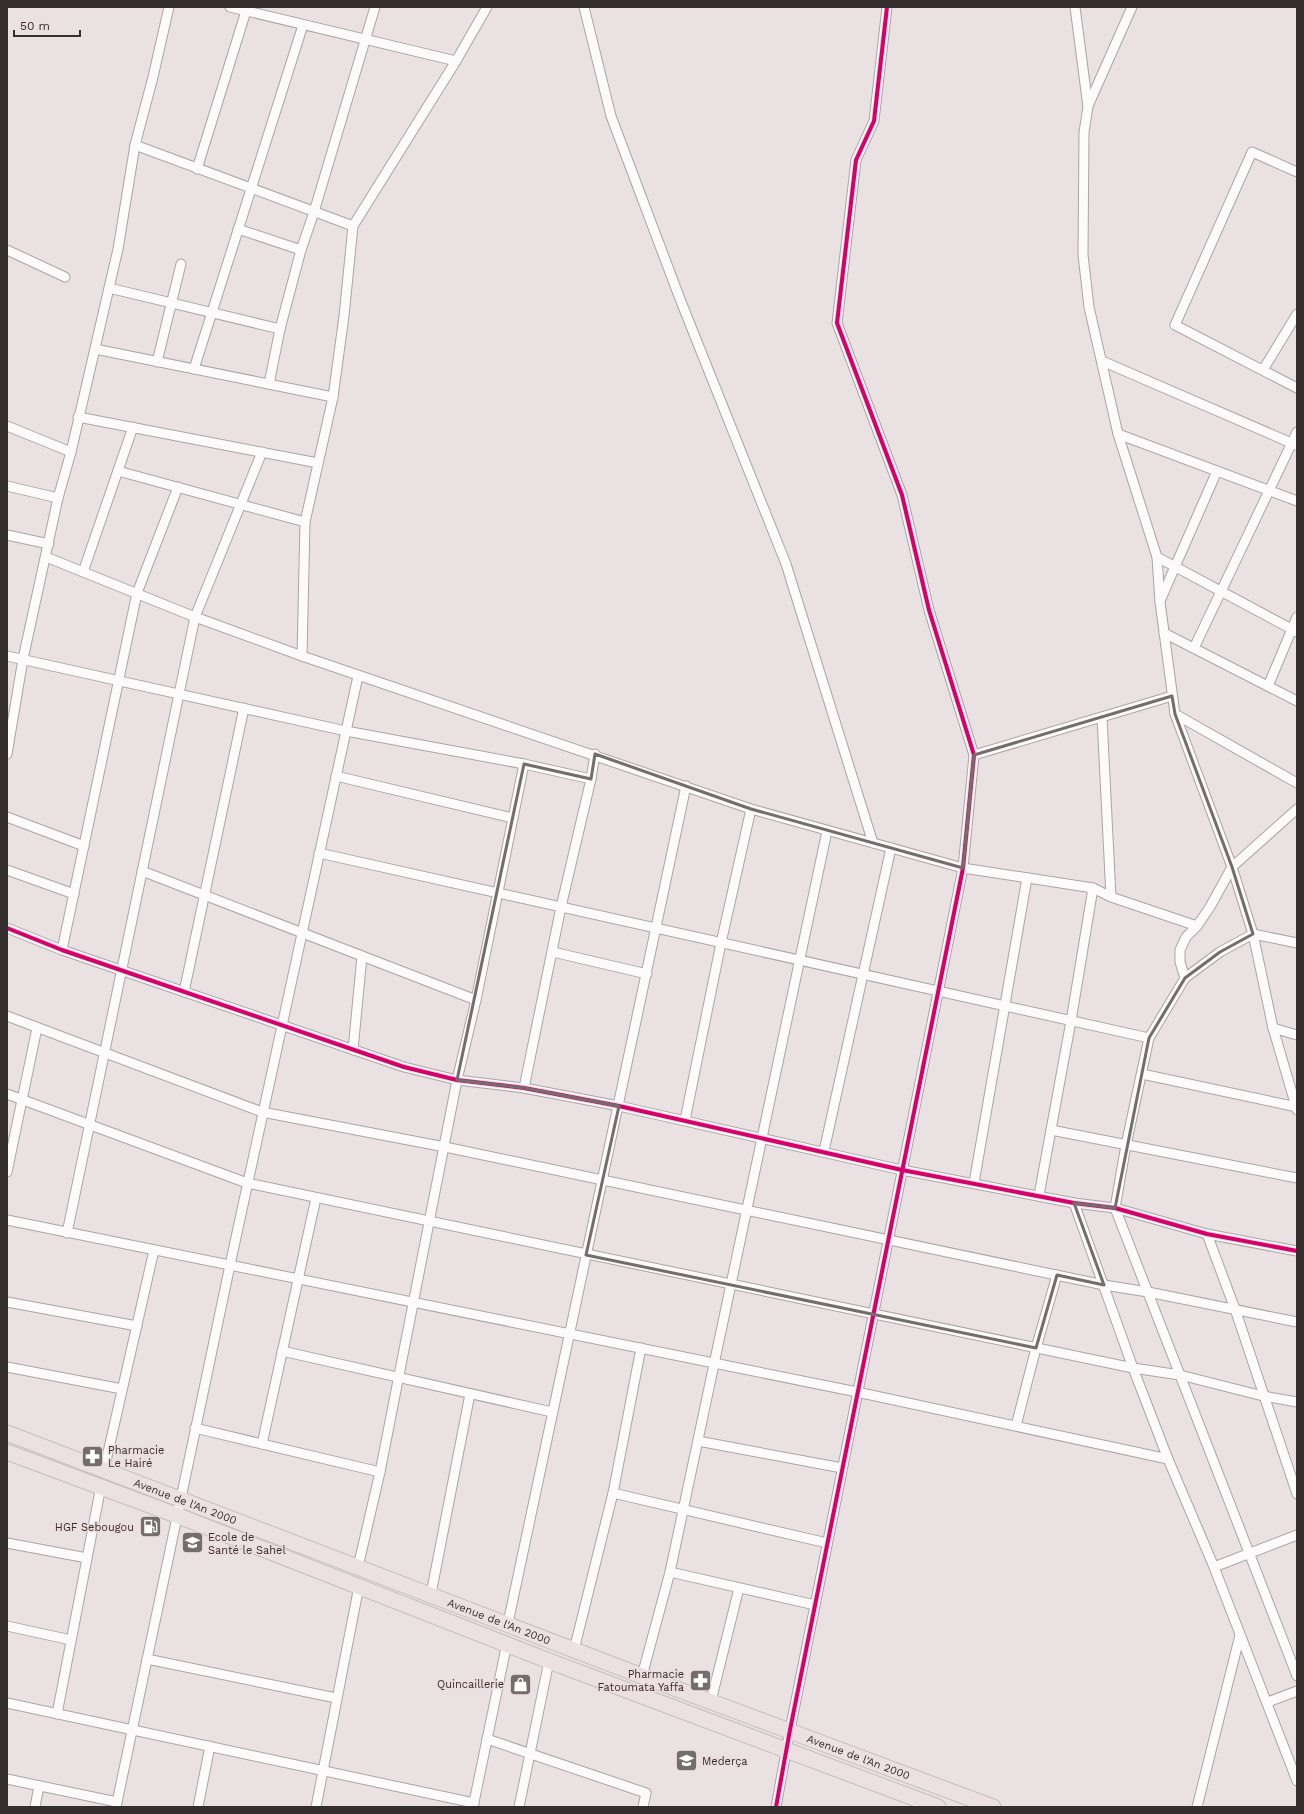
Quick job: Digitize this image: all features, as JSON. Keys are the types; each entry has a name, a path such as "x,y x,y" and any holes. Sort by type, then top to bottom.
{"main road":[{"name":"Avenue de l'An 2000","path":"7,1433 508,1623 642,1676 993,1807"},
{"name":"Avenue de l'An 2000","path":"7,1452 176,1514 507,1643 549,1661 938,1807"}],"street":[{"path":"7,754 23,659 58,498 71,452 78,416 118,249 135,145 154,77 169,7"},
{"path":"230,7 456,61"},
{"path":"269,384 280,329 301,250 314,212 375,7"},
{"path":"302,656 305,522 333,397 344,316 352,226 456,61 484,7"},
{"path":"584,7 611,116 680,299 786,564 873,843"},
{"path":"776,1807 857,1392 963,868 974,755 929,610 902,495 837,323 856,160 874,121 887,7"},
{"path":"1075,7 1088,107"},
{"path":"1132,7 1088,107 1084,132 1083,255 1089,308 1118,434 1157,557 1160,602 1175,714 1232,867 1253,934 1273,1028 1296,1108 1142,1074"},
{"path":"197,169 246,11"},
{"path":"194,369 303,24"},
{"path":"135,145 352,226"},
{"path":"1297,172 1252,152 1175,325 1297,388"},
{"path":"238,229 301,250"},
{"path":"7,250 65,277"},
{"path":"157,362 173,303 181,264"},
{"path":"109,288 280,329"},
{"path":"1263,370 1297,314"},
{"path":"95,349 333,397"},
{"path":"1102,361 1294,445"},
{"path":"78,416 318,463"},
{"path":"7,426 71,452"},
{"path":"83,572 133,427"},
{"path":"1194,648 1269,491 1294,445 1297,432"},
{"path":"1118,434 1297,502"},
{"path":"67,1233 195,617 262,452"},
{"path":"118,471 305,522"},
{"path":"1160,602 1217,471"},
{"path":"7,486 58,498"},
{"path":"62,950 137,594 178,487"},
{"path":"7,535 49,544"},
{"path":"46,557 195,617 358,676 595,754 752,809 963,868 1092,888 1111,897 1197,926"},
{"path":"1157,557 1294,631"},
{"path":"1268,686 1294,631 1297,617"},
{"path":"1164,633 1297,701"},
{"path":"7,656 346,731 524,764 591,779"},
{"path":"7,1779 117,1805 176,1514 262,1112 358,676"},
{"path":"974,755 1172,696"},
{"path":"184,992 244,708"},
{"path":"1175,714 1297,784"},
{"path":"1102,717 1111,897"},
{"path":"524,1088 561,907 591,779 595,754"},
{"path":"358,1567 380,1472 457,1080 476,1000 524,764"},
{"path":"336,776 513,818"},
{"path":"508,1623 686,786"},
{"path":"685,1120 721,943 752,809"},
{"path":"1185,978 1180,962 1180,950 1186,937 1197,926 1232,867 1297,809"},
{"path":"7,817 84,846"},
{"path":"642,1676 670,1572 827,831"},
{"path":"824,1151 891,848"},
{"path":"319,853 1149,1038"},
{"path":"7,870 74,894"},
{"path":"142,871 476,1000"},
{"path":"974,1183 1027,878"},
{"path":"1039,1196 1071,1021 1092,888"},
{"path":"7,928 62,950 404,1067 457,1080 524,1088 619,1106 824,1151 902,1170 1074,1203 1115,1208 1207,1234 1297,1251"},
{"path":"1297,943 1253,934 1220,952 1185,978 1149,1038 1126,1145 1115,1208 1297,1676"},
{"path":"552,952 647,974"},
{"path":"353,1050 362,956"},
{"path":"7,1016 104,1054 262,1112 602,1179 888,1238 1104,1285 1148,1292 1297,1322"},
{"path":"7,1172 37,1028"},
{"path":"1273,1028 1297,1035"},
{"path":"7,1094 247,1183 1133,1368 1180,1375 1263,1396 1297,1402"},
{"path":"1051,1130 1297,1178"},
{"path":"262,1444 316,1198"},
{"path":"1074,1203 1133,1368 1168,1459 1214,1567 1268,1702 1297,1781"},
{"path":"7,1220 857,1392 1168,1459"},
{"path":"1207,1234 1235,1309 1297,1494"},
{"path":"104,1470 154,1250"},
{"path":"1016,1426 1057,1275"},
{"path":"7,1302 137,1326"},
{"path":"574,1650 613,1493 641,1348"},
{"path":"282,1351 552,1412"},
{"path":"7,1367 122,1389"},
{"path":"431,1594 470,1394"},
{"path":"195,1428 380,1472"},
{"path":"698,1441 842,1468"},
{"path":"57,1714 101,1486"},
{"path":"613,1493 827,1543"},
{"path":"1214,1567 1249,1552 1297,1535"},
{"path":"7,1543 87,1558"},
{"path":"670,1572 815,1605"},
{"path":"316,1807 359,1586"},
{"path":"711,1701 739,1588"},
{"path":"7,1626 71,1640"},
{"path":"1198,1807 1240,1635"},
{"path":"7,1703 322,1770 473,1805 507,1643"},
{"path":"146,1659 336,1698"},
{"path":"519,1807 549,1661"},
{"path":"1268,1702 1297,1690"},
{"path":"487,1739 646,1793 643,1807"},
{"path":"198,1807 210,1746"},
{"path":"35,1807 39,1786"}],"highlighted area":[{"path":"1172,696 1175,714 1232,867 1253,934 1220,952 1185,978 1149,1038 1115,1208 1074,1203 1104,1285 1057,1275 1036,1348 586,1255 619,1106 524,1088 457,1080 524,764 591,779 595,754 751,809 963,868 974,755"}],"cycle path":[{"path":"776,1807 790,1730 963,868 974,755 929,610 902,495 837,323 856,160 874,121 887,7"},
{"path":"7,928 62,950 404,1067 457,1080 524,1088 619,1106 902,1170 1074,1203 1115,1208 1207,1234 1297,1251"}],"place":[{"name":"Pharmacie Le Hairé","path":"92,1456"},
{"name":"HGF Sebougou","path":"150,1527"},
{"name":"Ecole de Santé le Sahel","path":"192,1543"},
{"name":"Pharmacie Fatoumata Yaffa","path":"700,1680"},
{"name":"Quincaillerie","path":"520,1684"},
{"name":"Mederça","path":"687,1761"}]}
